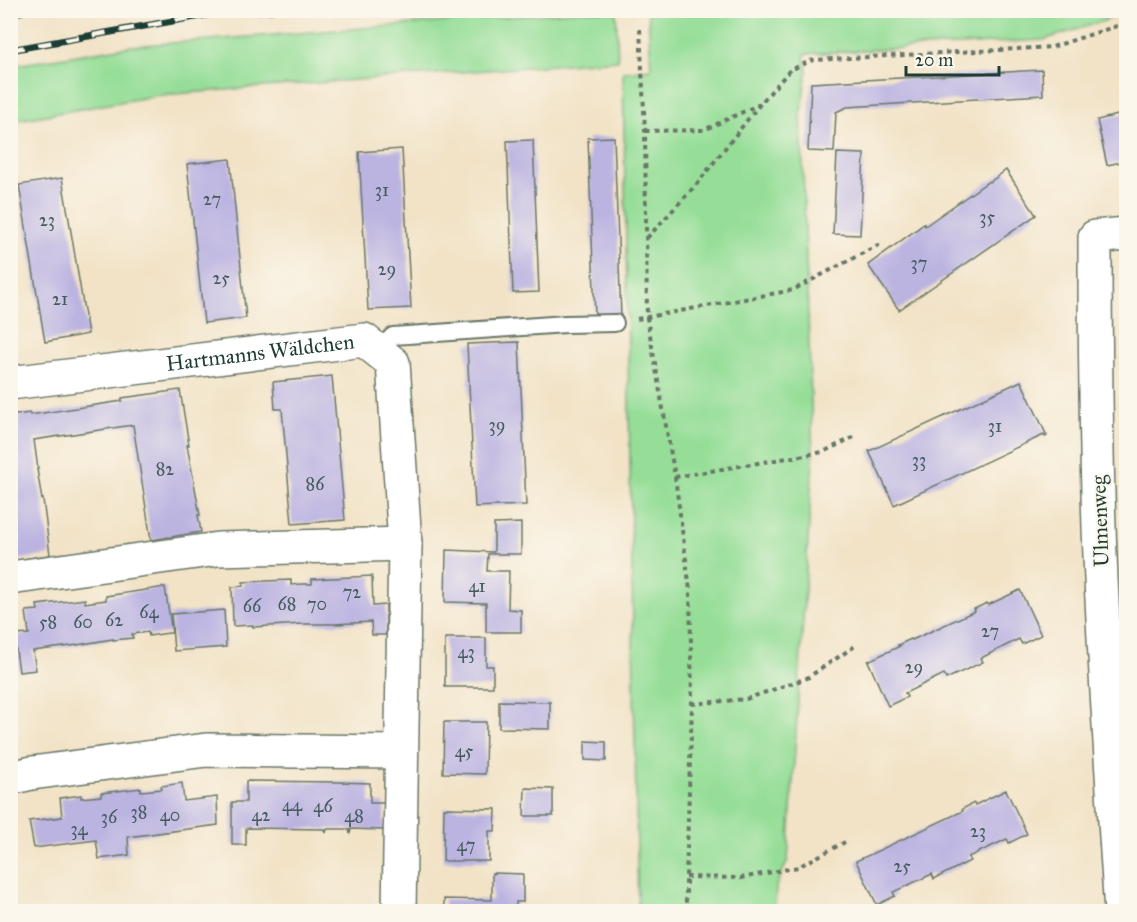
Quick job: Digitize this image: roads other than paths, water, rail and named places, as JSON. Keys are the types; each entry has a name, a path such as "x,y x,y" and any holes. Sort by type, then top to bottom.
{"street":[{"name":"Ulmenweg","path":"1111,236 1095,345 1100,557 1118,718 1121,912"},
{"name":"Hartmanns Wäldchen","path":"10,383 364,340 393,363 405,544 399,912"},
{"path":"10,578 218,549 405,544"},
{"path":"10,778 32,773 206,750 401,752"}],"lane":[{"path":"378,351 393,336 566,324 615,323"}],"railway":[{"path":"10,50 212,14 272,10"}]}
